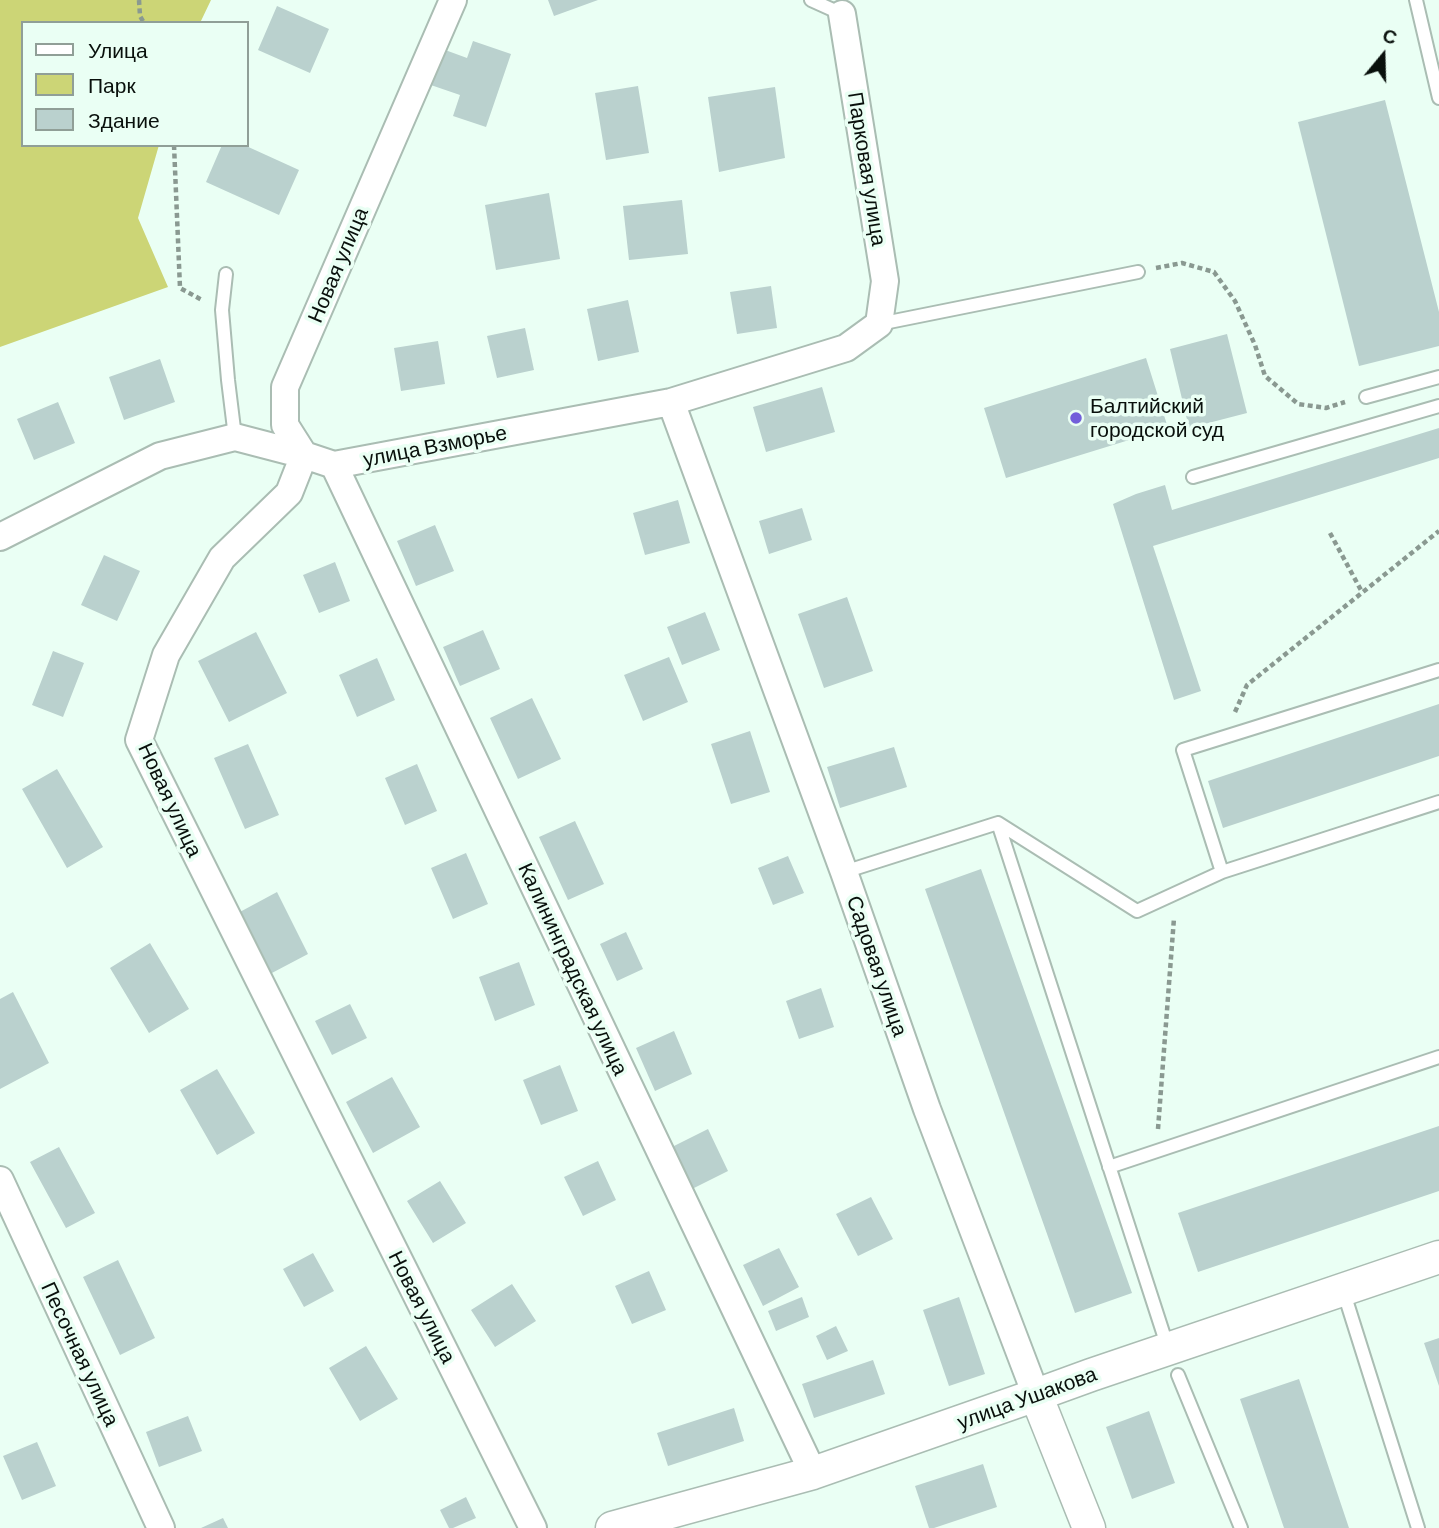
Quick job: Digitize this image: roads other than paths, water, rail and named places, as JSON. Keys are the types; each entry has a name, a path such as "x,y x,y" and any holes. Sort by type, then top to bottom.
{"street":[{"name":"Новая улица","path":"453,0 285,387 285,425 303,455 289,494 222,558 166,655 139,740 533,1528"},
{"name":"Парковая улица","path":"842,14 885,281 878,324"},
{"name":"улица Взморье","path":"0,537 160,456 235,437 334,465 671,402 846,348 878,324"},
{"name":"Садовая улица","path":"671,402 844,872 927,1109 1035,1395 1089,1528"},
{"name":"Калининградская улица","path":"334,465 813,1473"},
{"name":"Песочная улица","path":"0,1180 161,1528"},
{"name":"улица Ушакова","path":"612,1528 813,1473 1035,1395 1173,1362 1343,1290 1439,1257"}],"lane":[{"path":"811,0 842,14"},
{"path":"1416,0 1439,98"},
{"path":"878,324 1138,272"},
{"path":"226,274 222,310 235,437"},
{"path":"1366,397 1439,376"},
{"path":"1193,477 1439,406"},
{"path":"1222,872 1183,750 1439,670"},
{"path":"844,872 998,823 1137,911 1222,872 1439,802"},
{"path":"998,823 1173,1362 1241,1528"},
{"path":"1109,1167 1439,1058"},
{"path":"1343,1290 1418,1528"}],"place":[{"name":"Балтийский городской суд","path":"1076,418"}]}
